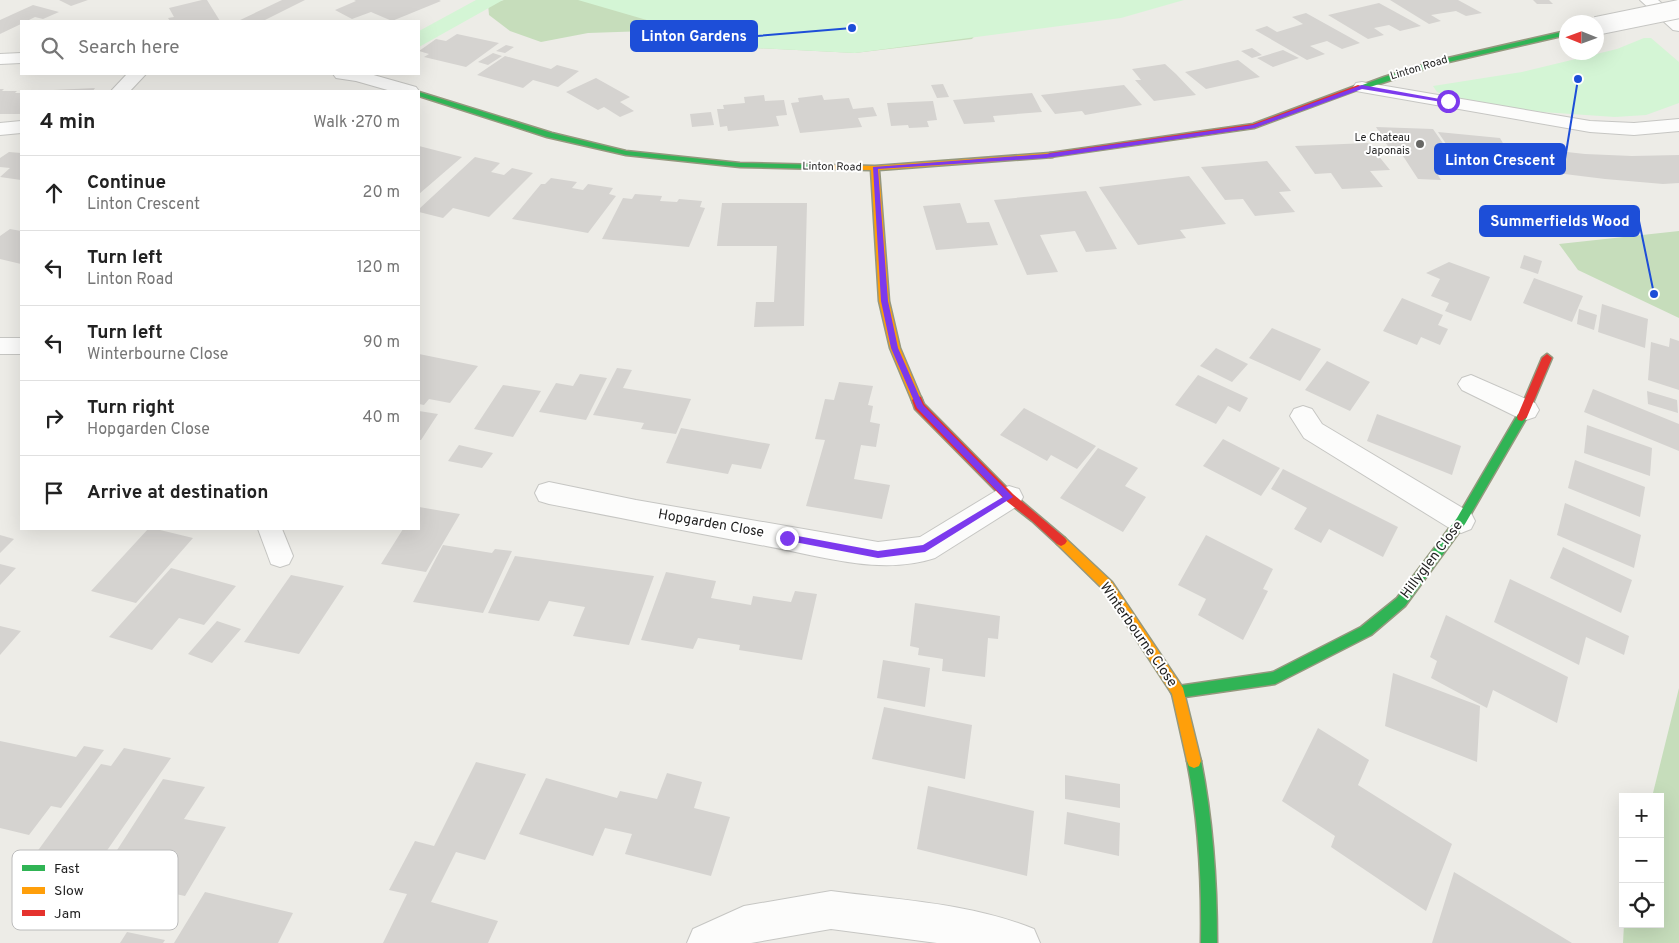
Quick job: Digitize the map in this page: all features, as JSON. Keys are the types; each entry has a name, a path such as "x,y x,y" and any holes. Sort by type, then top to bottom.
{"street":[{"path":"1648,0 1679,26"},
{"path":"1604,24 1679,9"},
{"name":"Linton Road","path":"420,94 550,135 626,153 740,165 875,168 1046,156 1254,126 1362,87 1453,58 1559,34"},
{"path":"0,59 20,58"},
{"path":"121,90 136,75"},
{"path":"350,75 407,90"},
{"path":"1362,87 1571,124 1652,129 1679,126"},
{"path":"0,129 20,127"},
{"name":"Winterbourne Close","path":"875,168 884,301 895,348 919,406 1009,497 1036,518 1108,586 1178,692 1201,793 1210,901 1209,943"},
{"path":"0,346 20,346"},
{"name":"Hillyglen Close","path":"1178,692 1274,678 1366,631 1401,602 1461,521 1526,410 1547,358"},
{"path":"1471,384 1526,410"},
{"path":"1303,416 1305,422 1314,431 1461,521"},
{"name":"Hopgarden Close","path":"549,493 636,511 878,554 925,549 1009,497"},
{"path":"707,943 744,925 831,910 962,927 1020,943"}],"lane":[{"path":"270,530 280,556"}],"green space":[{"path":"476,0 503,0 420,46 420,30"},
{"path":"504,0 1005,0 972,39 855,53 695,45 647,31 588,33 541,42 510,31 489,15 488,4"},
{"path":"578,0 1184,0 1121,18 855,53 695,45 647,31 657,23"},
{"path":"1644,38 1651,38 1679,62 1679,103 1646,115 1615,117 1542,112 1469,103 1437,92 1433,86 1522,72 1572,60 1604,60 1604,52"},
{"path":"1679,231 1679,318 1578,270 1559,244"},
{"path":"1679,688 1679,943 1623,943 1624,928 1664,928 1664,793 1653,793"}],"building":[{"path":"59,0 88,0 71,6"},
{"path":"207,0 219,20 169,20 168,18 174,17 169,8"},
{"path":"282,0 305,0 265,20 240,20"},
{"path":"354,0 441,1 394,20 390,20 371,12 352,19 335,10 356,1"},
{"path":"1390,0 1458,0 1482,13 1466,16 1456,11 1431,15 1441,21 1429,24"},
{"path":"1533,0 1549,0 1553,4 1537,4"},
{"path":"1379,3 1421,26 1400,31 1389,25 1374,28 1384,35 1368,39 1328,15"},
{"path":"33,5 59,12 43,19 35,17 29,20 20,20 20,24 0,34 0,20"},
{"path":"1306,13 1360,43 1342,49 1327,41 1310,46 1325,54 1307,60 1255,30 1267,26 1277,32 1303,24 1292,17"},
{"path":"457,34 499,43 466,67 424,57 429,54 420,51 436,39 446,41"},
{"path":"506,45 514,47 505,53 496,51"},
{"path":"1252,48 1262,55 1252,58 1241,51"},
{"path":"1283,50 1299,58 1273,67 1257,58"},
{"path":"493,53 502,56 488,65 478,62"},
{"path":"505,56 551,69 557,65 579,71 558,87 533,80 523,88 477,75"},
{"path":"1238,60 1260,77 1206,89 1185,72"},
{"path":"1165,64 1196,95 1154,101 1135,80 1141,80 1132,69"},
{"path":"596,78 630,97 620,102 634,111 620,117 604,107 598,110 566,92"},
{"path":"943,84 949,97 937,98 931,85"},
{"path":"1124,85 1142,105 1085,115 1082,111 1055,114 1041,95"},
{"path":"95,88 94,90 53,90"},
{"path":"0,89 4,89 2,91 17,91 15,93 20,93 20,114 0,114"},
{"path":"1032,93 1042,112 993,116 995,122 964,124 953,100"},
{"path":"764,95 765,101 784,100 787,115 776,116 779,126 728,131 727,126 720,127 717,109 724,109 723,105 745,103 744,97"},
{"path":"822,95 824,100 849,98 853,109 873,107 877,116 858,118 862,127 800,133 791,103 799,102 798,98"},
{"path":"933,101 937,120 927,121 929,127 909,128 908,125 891,126 887,103"},
{"path":"711,112 714,125 692,127 690,114"},
{"path":"1376,127 1433,129 1463,172 1436,172 1441,180 1418,179 1403,156 1394,156"},
{"path":"1438,132 1500,138 1504,145 1585,154 1679,155 1679,183 1663,184 1605,179 1517,168 1514,163 1485,160 1492,173 1470,170 1462,158 1455,157"},
{"path":"1368,143 1390,170 1370,171 1383,187 1342,189 1331,173 1315,174 1295,146"},
{"path":"420,146 462,157 420,193"},
{"path":"9,152 20,153 20,180 0,177 10,168 0,167 0,158"},
{"path":"475,157 500,163 491,172 504,175 512,168 533,173 489,217 453,208 443,218 420,212 420,208"},
{"path":"1267,161 1291,191 1279,192 1295,212 1255,216 1243,199 1225,200 1201,167"},
{"path":"1189,176 1226,224 1180,230 1186,238 1138,245 1099,187"},
{"path":"551,178 577,182 572,188 583,190 588,184 613,188 609,194 616,196 588,233 512,219 541,184 545,184"},
{"path":"1086,191 1117,249 1086,252 1075,231 1040,235 1058,272 1027,275 994,200"},
{"path":"635,194 662,196 660,201 677,202 679,199 702,201 700,207 705,208 689,247 602,239 623,198 632,199"},
{"path":"722,203 807,203 804,326 754,327 756,302 774,302 777,246 717,246"},
{"path":"960,203 967,223 989,222 998,245 936,250 923,206"},
{"path":"10,229 20,231 20,264 0,259 0,236"},
{"path":"1524,255 1542,261 1538,274 1520,268"},
{"path":"1449,262 1490,277 1471,321 1445,311 1449,303 1431,296 1440,279 1426,273"},
{"path":"1534,278 1583,296 1572,322 1523,303"},
{"path":"1402,298 1443,315 1438,325 1448,329 1440,345 1421,337 1417,345 1383,331"},
{"path":"1602,304 1648,319 1645,348 1598,332"},
{"path":"1579,309 1597,315 1594,330 1577,324"},
{"path":"1272,328 1321,349 1300,381 1249,358"},
{"path":"1670,338 1679,341 1679,390 1648,380 1651,342 1669,347"},
{"path":"1216,348 1248,364 1232,382 1200,366"},
{"path":"420,354 478,366 450,403 429,399 424,405 420,404"},
{"path":"1327,361 1370,382 1350,411 1305,390"},
{"path":"617,368 632,370 623,388 691,399 676,434 641,429 644,423 593,415"},
{"path":"580,374 607,378 586,420 539,412 556,383 573,386"},
{"path":"1198,375 1248,398 1240,412 1228,406 1216,424 1175,405"},
{"path":"839,382 873,386 868,405 873,406 870,422 880,424 876,447 861,445 854,479 890,485 882,519 806,506 825,440 815,439 825,399 834,400"},
{"path":"503,385 541,391 513,437 474,429"},
{"path":"1593,389 1679,424 1679,451 1584,412"},
{"path":"1647,391 1677,400 1678,413 1648,404"},
{"path":"1024,408 1096,446 1077,469 1051,455 1047,461 1000,435"},
{"path":"420,411 438,414 421,440"},
{"path":"1377,414 1461,446 1452,475 1367,441"},
{"path":"1587,425 1652,448 1650,476 1584,453"},
{"path":"681,428 770,444 761,469 732,464 728,474 666,463"},
{"path":"1223,439 1280,468 1261,496 1203,466"},
{"path":"459,445 493,453 482,468 448,461"},
{"path":"1098,448 1138,468 1125,486 1146,497 1123,532 1060,498"},
{"path":"1575,460 1645,487 1640,517 1568,488"},
{"path":"1283,469 1398,527 1383,557 1329,529 1321,543 1294,529 1307,508 1271,489"},
{"path":"1565,503 1641,535 1634,568 1557,535"},
{"path":"420,507 460,514 426,572 381,564 402,530 420,530"},
{"path":"147,530 160,530 193,538 136,603 91,591"},
{"path":"0,535 14,539 0,553"},
{"path":"1206,535 1273,569 1263,589 1268,591 1243,640 1198,615 1206,599 1178,585"},
{"path":"443,545 492,553 495,549 512,551 483,613 413,602"},
{"path":"1563,547 1632,580 1621,613 1550,578"},
{"path":"515,556 654,576 629,645 573,636 585,607 549,601 539,621 488,613"},
{"path":"0,564 16,568 0,585"},
{"path":"171,568 236,586 204,625 179,618 152,650 109,637"},
{"path":"666,572 716,581 711,598 751,605 753,596 791,602 795,591 817,594 802,660 739,650 740,645 698,638 693,649 641,640"},
{"path":"291,575 344,586 299,654 244,642"},
{"path":"1510,579 1629,636 1624,655 1586,637 1579,665 1494,622"},
{"path":"915,603 1000,616 998,639 988,638 985,677 942,671 943,659 918,655 919,648 910,646"},
{"path":"1446,615 1568,677 1557,723 1493,690 1487,708 1431,678 1437,661 1430,657"},
{"path":"217,621 241,629 212,663 188,654"},
{"path":"0,626 21,631 0,655"},
{"path":"883,660 930,668 925,707 877,698"},
{"path":"1393,673 1480,706 1477,762 1385,726"},
{"path":"884,707 972,725 965,779 872,759"},
{"path":"1318,728 1369,760 1358,785 1452,844 1426,911 1331,847 1335,836 1282,801"},
{"path":"0,741 76,757 84,746 104,750 61,808 51,806 29,835 0,828"},
{"path":"124,748 171,758 107,850 38,850 101,764 111,766"},
{"path":"476,762 526,774 485,860 456,852 431,902 498,921 488,943 383,943 407,894 389,890 415,841 434,846"},
{"path":"667,773 702,782 694,808 730,817 711,876 625,854 632,834 605,828 593,856 519,834 546,778 617,798 620,791 657,799"},
{"path":"1065,775 1120,784 1120,808 1065,799"},
{"path":"163,779 205,787 184,819 226,827 185,896 178,895 178,850 117,850"},
{"path":"928,786 1034,811 1027,876 917,849"},
{"path":"1067,812 1120,823 1119,856 1064,844"},
{"path":"1454,872 1572,943 1432,943"},
{"path":"205,892 293,913 278,943 174,943"},
{"path":"127,932 165,940 163,943 120,943"}],"traffic: fast":[{"path":"1361,87 1437,63 1559,35"},
{"path":"420,94 550,135 626,153 740,165 822,167"},
{"path":"1178,692 1275,678 1366,631 1401,602 1461,521 1522,417"},
{"path":"1194,761 1207,851 1209,943"}],"traffic: slow":[{"path":"822,167 875,168 1050,155"},
{"path":"875,168 884,301 895,348 917,400"},
{"path":"1061,541 1108,586 1178,692 1194,761"}],"traffic: jam":[{"path":"1050,155 1254,126 1361,87"},
{"path":"1522,417 1547,358"},
{"path":"917,400 919,406 1009,497 1061,541"}],"place":[{"name":"Linton Gardens","path":"852,28"},
{"name":"Linton Crescent","path":"1578,79"},
{"name":"Le Chateau Japonais","path":"1420,144"},
{"name":"Summerfields Wood","path":"1654,294"}],"route":[{"path":"787,538 878,554 925,549 1009,497 919,406 895,348 884,301 875,168 1046,156 1254,126 1362,87 1448,101"}]}
